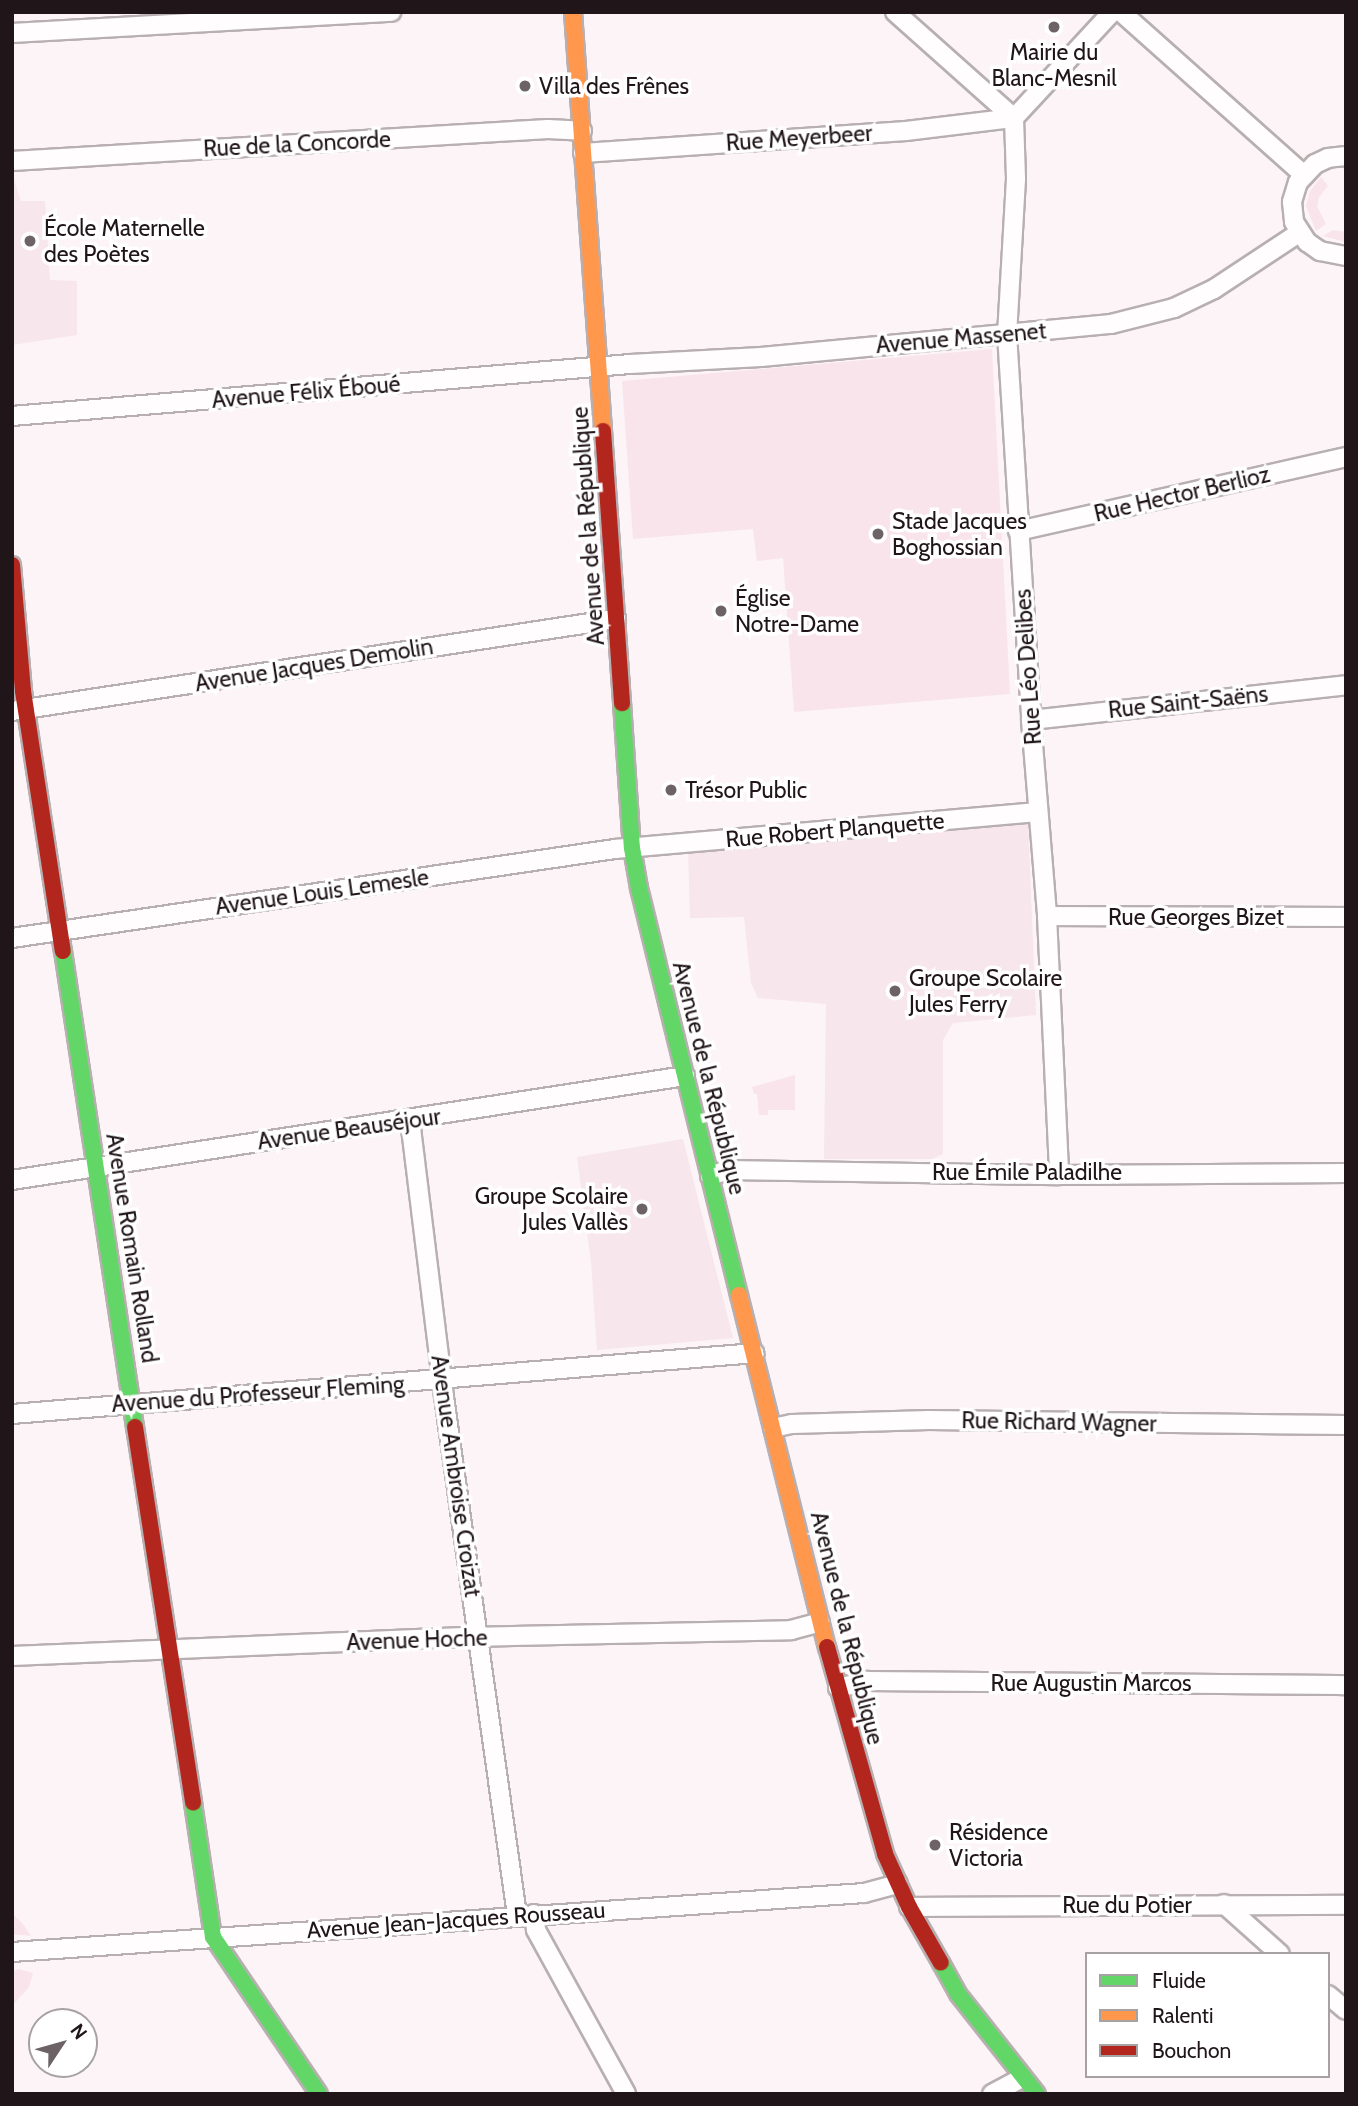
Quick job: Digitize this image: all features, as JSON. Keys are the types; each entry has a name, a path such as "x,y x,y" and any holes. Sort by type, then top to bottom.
{"main road":[{"name":"Avenue de la République","path":"573,12 632,848 639,888 820,1622 885,1854 909,1907 958,1994 1037,2094"},
{"name":"Avenue Romain Rolland","path":"12,565 19,710 61,930 212,1937"},
{"path":"212,1937 318,2094"}],"street":[{"path":"12,33 391,12"},
{"path":"895,12 1014,118 1112,12"},
{"path":"1121,12 1303,174"},
{"name":"Rue Meyerbeer","path":"583,153 906,131 1014,118"},
{"name":"Rue Léo Delibes","path":"1014,118 1016,179 1007,334 1037,812 1047,916 1059,1175"},
{"name":"Rue de la Concorde","path":"12,161 548,129 582,131"},
{"path":"1346,156 1328,158 1303,174 1292,202 1294,222 1300,233 1320,251 1346,256"},
{"name":"Avenue Massenet","path":"599,368 761,357 1111,324 1174,308 1214,289 1300,233"},
{"name":"Avenue Félix Éboué","path":"12,416 599,368"},
{"name":"Rue Hector Berlioz","path":"1018,531 1346,457"},
{"name":"Avenue Jacques Demolin","path":"19,710 616,619"},
{"name":"Rue Saint-Saëns","path":"1031,720 1346,685"},
{"name":"Rue Robert Planquette","path":"632,848 1037,812"},
{"name":"Avenue Louis Lemesle","path":"12,938 632,848"},
{"name":"Rue Georges Bizet","path":"1047,916 1346,917"},
{"name":"Avenue Beauséjour","path":"12,1180 685,1076"},
{"name":"Avenue Ambroise Croizat","path":"410,1120 442,1380 478,1637 526,1915 626,2094"},
{"name":"Rue Émile Paladilhe","path":"710,1176 727,1170 1059,1175 1346,1173"},
{"name":"Avenue du Professeur Fleming","path":"12,1413 755,1353"},
{"name":"Rue Richard Wagner","path":"773,1428 792,1424 929,1420 1346,1425"},
{"name":"Avenue Hoche","path":"12,1656 478,1637 791,1630 820,1622"},
{"name":"Rue Augustin Marcos","path":"838,1688 867,1681 1346,1685"},
{"name":"Avenue Jean-Jacques Rousseau","path":"12,1952 864,1893 898,1884"},
{"path":"1224,1905 1278,1952"},
{"name":"Rue du Potier","path":"909,1907 1346,1905"},
{"path":"1330,1997 1346,2010"},
{"path":"992,2094 1022,2078"}],"shaded area":[{"name":"École Maternelle des Poètes","path":"12,173 21,201 45,201 50,280 77,281 77,335 12,345"},
{"path":"1321,177 1328,186 1319,197 1317,206 1326,224 1316,231 1306,206 1310,191"},
{"path":"1333,230 1346,232 1346,242 1323,236"},
{"name":"Stade Jacques Boghossian","path":"992,349 1010,694 794,712 783,558 757,561 753,529 633,539 622,381"},
{"name":"Groupe Scolaire Jules Ferry","path":"1028,821 1036,1015 953,1023 943,1040 943,1154 932,1159 824,1159 826,1004 758,998 751,983 744,917 690,918 688,847"},
{"path":"795,1075 795,1110 768,1110 768,1115 759,1115 757,1094 754,1094 752,1087"},
{"name":"Groupe Scolaire Jules Vallès","path":"683,1139 733,1338 597,1350 591,1262 577,1157"},
{"path":"12,1913 23,1924 31,1936 12,1934"},
{"path":"18,1969 33,1973 29,1987 12,2006 12,1972"}],"traffic: fast":[{"path":"622,703 632,848 639,888 739,1295"},
{"path":"63,951 135,1427"},
{"path":"193,1803 213,1937 319,2094"},
{"path":"941,1963 958,1994 1037,2094"}],"traffic: slow":[{"path":"573,12 603,431"},
{"path":"739,1295 827,1647"}],"traffic: jam":[{"path":"603,431 622,703"},
{"path":"12,565 23,691 63,951"},
{"path":"135,1427 193,1803"},
{"path":"827,1647 885,1854 909,1907 941,1963"}],"place":[{"name":"Mairie du Blanc-Mesnil","path":"1054,27"},
{"name":"Villa des Frênes","path":"525,86"},
{"name":"École Maternelle des Poètes","path":"30,241"},
{"name":"Stade Jacques Boghossian","path":"878,534"},
{"name":"Église Notre-Dame","path":"721,611"},
{"name":"Trésor Public","path":"671,790"},
{"name":"Groupe Scolaire Jules Ferry","path":"895,991"},
{"name":"Groupe Scolaire Jules Vallès","path":"642,1209"},
{"name":"Résidence Victoria","path":"935,1845"}]}
